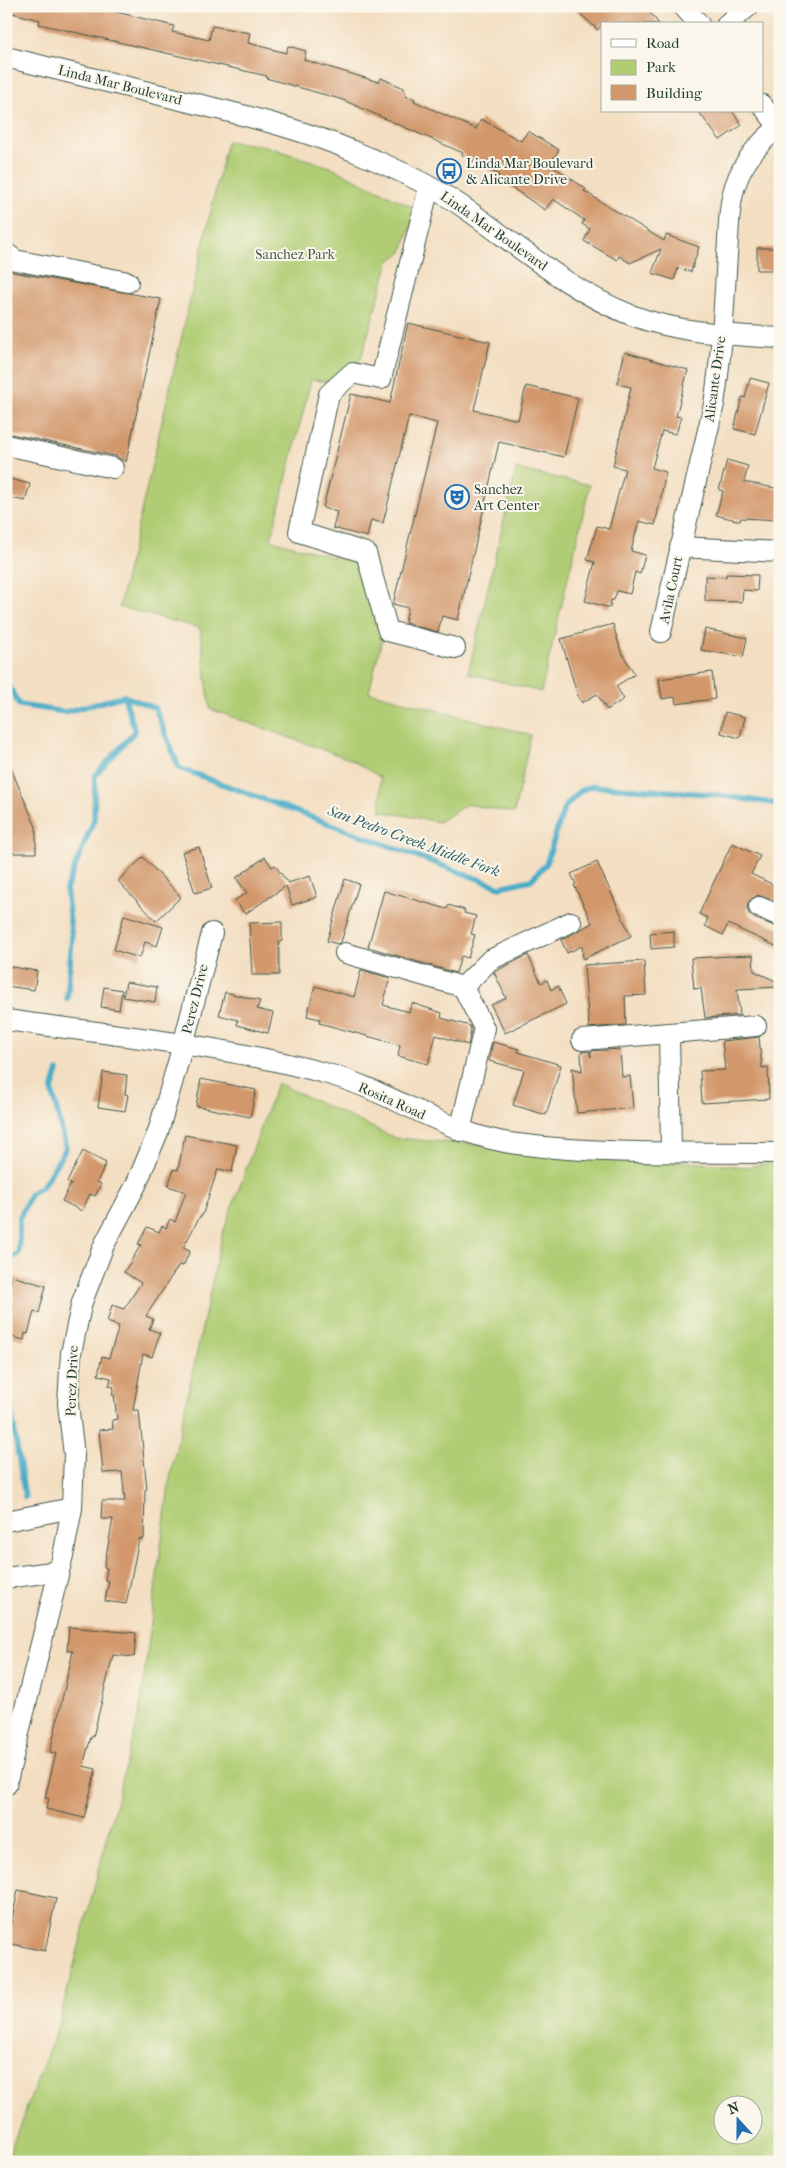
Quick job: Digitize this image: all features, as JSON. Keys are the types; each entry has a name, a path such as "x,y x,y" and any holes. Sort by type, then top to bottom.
{"street":[{"path":"682,6 697,22"},
{"path":"729,22 749,6"},
{"name":"Linda Mar Boulevard","path":"6,57 291,128 358,153 429,187 463,208 556,274 605,303 658,324 722,334 780,338"},
{"path":"764,107 779,126"},
{"name":"Alicante Drive","path":"680,547 714,404 722,334 730,215 734,188 744,165 754,151 779,126"},
{"path":"429,187 381,379 352,373 329,394 299,532 366,553 388,631 455,648"},
{"path":"6,253 16,260 128,282"},
{"path":"6,444 113,468"},
{"path":"680,547 780,552"},
{"name":"Avila Court","path":"661,632 680,547"},
{"path":"759,907 780,916"},
{"path":"463,987 490,960 570,922"},
{"name":"Perez Drive","path":"6,1785 59,1571 72,1508 74,1454 68,1404 71,1352 82,1302 104,1245 136,1184 158,1132 212,933"},
{"path":"345,953 463,987 484,1028 460,1131"},
{"name":"Rosita Road","path":"6,1020 183,1045 286,1063 330,1075 374,1091 460,1131 516,1144 627,1152 780,1153"},
{"path":"582,1040 756,1026"},
{"path":"669,1033 671,1152"},
{"path":"6,1521 72,1508"},
{"path":"6,1578 59,1571"}],"green space":[{"name":"Sanchez Park","path":"227,141 265,146 330,167 417,209 402,252 389,261 361,359 330,382 311,380 271,540 356,563 384,631 369,692 531,735 514,813 467,804 439,822 381,811 380,777 352,760 210,709 200,628 119,607"},
{"path":"516,469 590,485 541,692 468,673"},
{"path":"277,1083 395,1138 748,1167 780,1160 780,2162 6,2162 59,2023 139,1715 170,1477 222,1235"}],"building":[{"path":"8,6 105,6 104,9 174,26 172,32 209,40 212,26 250,33 248,43 286,53 288,46 306,51 304,60 379,82 381,78 404,88 406,96 415,99 414,101 476,129 481,119 521,141 528,131 559,150 550,164 586,189 584,191 664,241 666,235 699,247 691,272 678,268 674,280 652,273 661,249 630,263 619,256 617,260 584,241 590,229 582,224 584,220 553,199 545,210 497,178 499,175 462,155 463,153 343,100 266,78 267,76 39,24 40,20 8,12"},
{"path":"572,6 645,6 657,22 601,22 598,30"},
{"path":"699,112 733,112 742,125 720,140"},
{"path":"757,248 778,248 777,270 757,270"},
{"path":"6,268 13,272 161,299 126,462 116,456 6,433"},
{"path":"408,323 490,342 474,410 518,420 526,386 578,398 564,457 499,442 458,620 442,616 438,632 405,623 408,608 393,604 437,423 409,416 383,523 371,520 367,537 333,528 337,512 323,508 351,394 390,403"},
{"path":"625,352 688,370 676,416 681,417 676,434 662,431 652,468 666,472 655,525 639,521 631,551 645,555 640,574 635,572 630,594 617,591 614,600 611,600 610,608 585,601 595,562 587,560 597,526 609,529 625,469 613,466 631,387 617,384"},
{"path":"750,378 769,383 755,434 734,429 742,397 745,398"},
{"path":"727,460 748,466 744,482 780,489 780,520 741,518 740,521 716,515 723,491 719,490"},
{"path":"6,478 30,484 25,501 6,497"},
{"path":"726,574 758,575 757,591 743,590 742,602 705,601 705,576 726,577"},
{"path":"613,624 621,652 635,674 616,686 624,699 607,710 597,694 582,703 577,694 561,639"},
{"path":"705,629 747,638 743,657 701,650"},
{"path":"712,672 715,699 676,704 675,697 662,699 659,679"},
{"path":"725,712 745,717 740,738 721,733"},
{"path":"6,757 36,827 36,853 6,853"},
{"path":"732,843 760,856 751,874 780,888 780,903 757,895 748,902 747,908 749,914 754,918 780,928 780,948 728,924 723,935 705,926 708,918 699,914"},
{"path":"199,847 212,888 195,893 182,852"},
{"path":"143,857 181,897 156,921 118,881"},
{"path":"265,857 272,867 275,865 288,883 310,876 317,897 292,905 286,886 245,914 235,900 247,893 236,878"},
{"path":"597,862 631,936 583,959 582,946 567,953 561,940 592,923 574,885 576,884 571,874"},
{"path":"345,879 359,884 341,942 337,944 327,941"},
{"path":"384,891 447,909 448,905 465,910 464,913 476,916 471,934 475,935 468,958 461,956 456,973 368,947"},
{"path":"124,915 163,927 157,946 145,942 140,958 114,950"},
{"path":"282,922 282,941 279,942 279,975 252,975 249,923"},
{"path":"674,931 674,947 651,949 650,933"},
{"path":"528,955 541,983 547,980 551,990 558,986 566,1004 505,1033 491,1005 506,998 494,972"},
{"path":"753,955 754,971 780,983 780,987 737,989 740,1015 705,1018 701,988 694,989 691,958"},
{"path":"644,961 646,995 625,996 626,1025 589,1028 584,965"},
{"path":"6,966 37,971 34,990 6,986"},
{"path":"361,970 390,978 383,1005 409,1012 412,1003 442,1013 441,1018 470,1026 468,1045 436,1035 428,1064 398,1056 400,1045 319,1023 320,1019 307,1016 315,986 354,997"},
{"path":"126,982 157,987 155,1002 123,997"},
{"path":"104,987 122,990 119,1010 101,1007"},
{"path":"225,992 260,1001 257,1009 273,1013 268,1033 237,1025 238,1020 219,1015"},
{"path":"759,1037 762,1068 768,1067 769,1099 702,1103 700,1071 725,1070 722,1041"},
{"path":"493,1042 519,1049 518,1052 561,1065 546,1115 513,1105 524,1070 489,1061"},
{"path":"620,1049 622,1077 630,1076 633,1108 577,1113 572,1068 582,1071 581,1052 589,1051 591,1057 591,1051"},
{"path":"103,1072 127,1075 125,1094 128,1095 125,1111 98,1107"},
{"path":"201,1079 256,1090 250,1117 196,1106"},
{"path":"185,1135 237,1145 232,1172 218,1169 202,1216 200,1216 183,1248 190,1251 183,1266 179,1265 146,1316 153,1319 149,1329 160,1333 152,1357 143,1354 133,1410 139,1410 147,1489 145,1490 144,1539 139,1539 126,1604 105,1601 109,1581 105,1580 107,1568 104,1567 113,1519 101,1519 102,1501 125,1501 122,1472 103,1473 99,1430 113,1429 112,1420 117,1419 114,1395 112,1395 114,1387 109,1386 111,1378 98,1375 102,1356 109,1358 119,1326 107,1322 112,1305 124,1309 141,1283 124,1272 141,1245 138,1244 147,1227 159,1232 162,1226 166,1228 170,1219 175,1222 186,1192 168,1186 174,1169 178,1170"},
{"path":"83,1151 106,1163 97,1182 101,1184 95,1196 90,1194 82,1211 62,1201 71,1184 67,1182"},
{"path":"12,1276 46,1286 39,1313 34,1311 28,1334 25,1333 24,1340 9,1336 12,1322 9,1322 13,1308 7,1307 10,1296 7,1296"},
{"path":"69,1627 136,1633 134,1657 113,1655 93,1737 91,1737 83,1766 96,1769 84,1818 46,1809 49,1799 45,1798 56,1753 50,1752 73,1651 67,1651"},
{"path":"18,1890 56,1898 45,1951 7,1943"}],"waterway":[{"path":"6,680 19,705 65,712 124,696"},
{"name":"San Pedro Creek Middle Fork","path":"124,696 155,708 179,768 500,887 531,880 546,864 564,808 580,791 591,786 709,794 780,804"},
{"path":"67,999 72,938 66,889 94,820 95,776 135,731 124,696"},
{"path":"6,1262 19,1253 19,1219 31,1193 42,1187 66,1148 52,1090 58,1071"},
{"path":"6,1379 25,1497"},
{"path":"6,1601 7,1594"}],"place":[{"name":"Linda Mar Boulevard & Alicante Drive","path":"449,171"},
{"name":"Sanchez Art Center","path":"457,497"}]}
